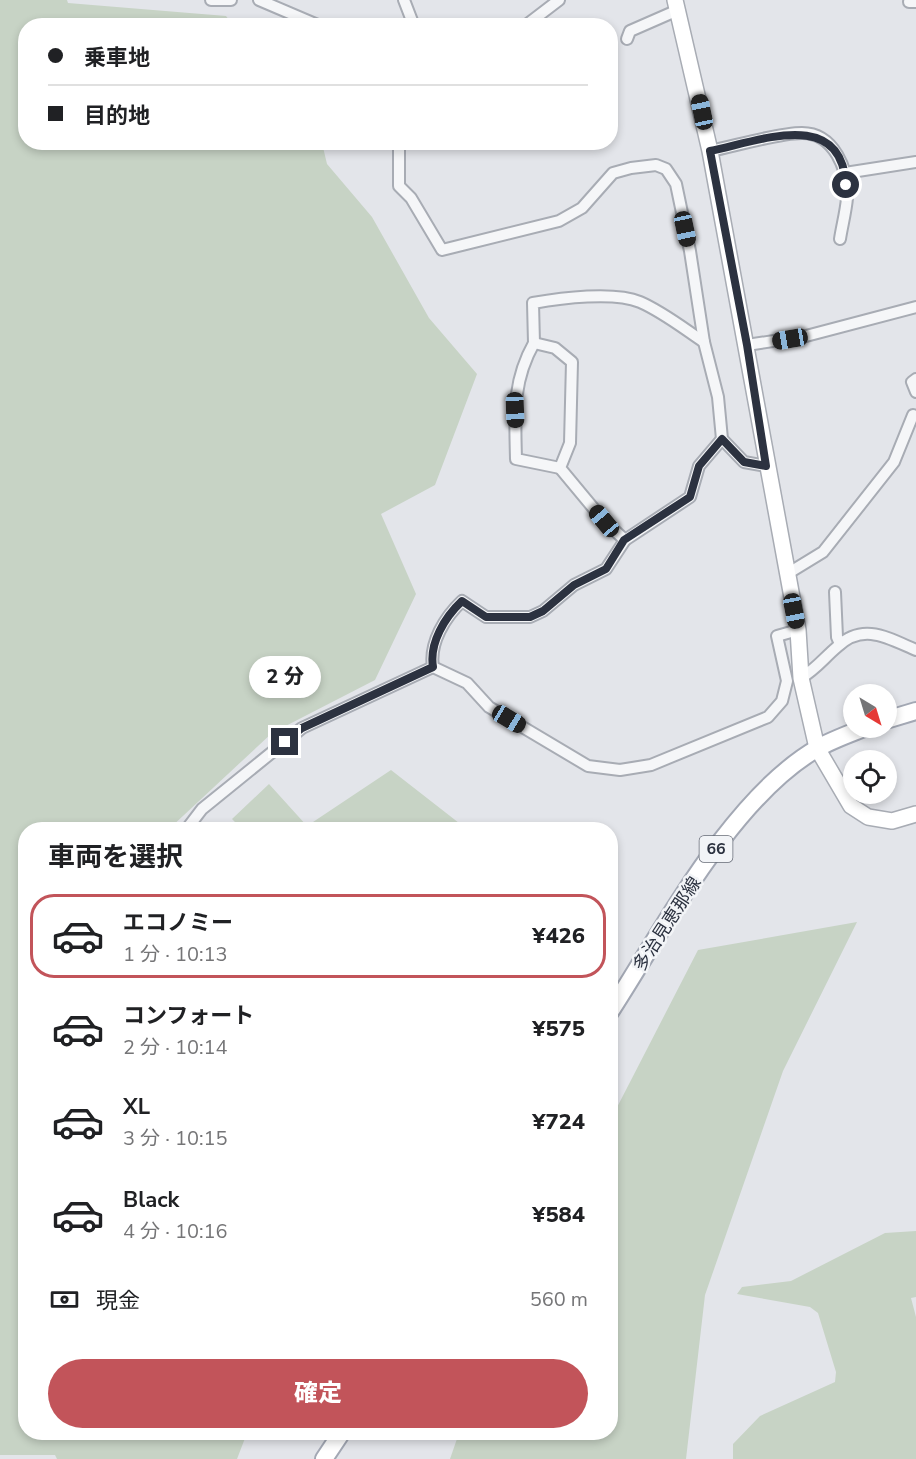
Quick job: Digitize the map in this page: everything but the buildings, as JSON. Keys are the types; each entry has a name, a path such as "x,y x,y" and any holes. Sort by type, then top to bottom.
{"main road":[{"path":"897,717 916,711"},
{"name":"多治見恵那線","path":"618,1000 703,867 742,813 817,748 843,737"},
{"path":"324,1459 337,1440"}],"street":[{"path":"211,0 231,0"},
{"path":"259,0 301,18"},
{"path":"404,0 411,18"},
{"path":"535,18 559,0"},
{"path":"627,39 630,32 677,5 710,151 747,345 766,466 798,630 801,678 817,748 851,806 868,817 892,821 916,814"},
{"path":"710,151 802,133 819,136 834,150 845,172 847,198 840,239"},
{"path":"399,150 399,186 411,198 442,250 559,221 582,208 613,173 656,165 666,169 676,184 690,251 704,342 718,397 722,439 744,462 766,466"},
{"path":"845,172 916,162"},
{"path":"624,540 604,521 560,468 516,459 515,410 521,366 534,343 533,303 560,299 614,298 638,302 704,342"},
{"path":"747,345 806,336 916,307"},
{"path":"534,343 555,348 573,362 570,443 560,468"},
{"path":"916,379 912,382 916,392"},
{"path":"787,574 823,552 894,462 915,412"},
{"path":"433,667 431,654 449,614 462,601 486,617 530,617 543,611 574,585 606,569 624,540 690,497 699,466 722,439"},
{"path":"835,592 837,637 840,644"},
{"path":"433,667 467,683 489,707 588,766 620,770 651,765 768,717 782,701 787,681 777,636 798,630"},
{"path":"801,678 816,670 840,644 851,636 867,632 885,636 916,650"},
{"path":"192,822 202,809 302,728 433,667"}],"green space":[{"path":"0,0 67,0 68,3 226,16 228,18 18,18 18,150 324,150 327,164 372,217 429,318 477,374 435,485 381,514 416,594 375,680 272,733 177,822 18,822 18,1440 244,1440 237,1459 57,1459 55,1455 0,1455"},
{"path":"391,770 458,822 313,822"},
{"path":"269,784 303,822 235,822 232,819"},
{"path":"857,922 783,1071 705,1295 686,1459 450,1459 457,1440 618,1440 618,1105 698,950"},
{"path":"916,1231 916,1297 911,1298 916,1317 916,1459 733,1459 733,1444 760,1416 835,1382 836,1372 818,1313 810,1307 737,1294 742,1287 791,1281 885,1233"}],"route":[{"path":"285,742 302,728 433,667 431,654 449,614 462,601 486,617 530,617 543,611 574,585 606,569 624,540 690,497 699,466 722,439 744,462 766,466 747,345 710,151 802,133 819,136 834,150 845,172 846,185"}]}
